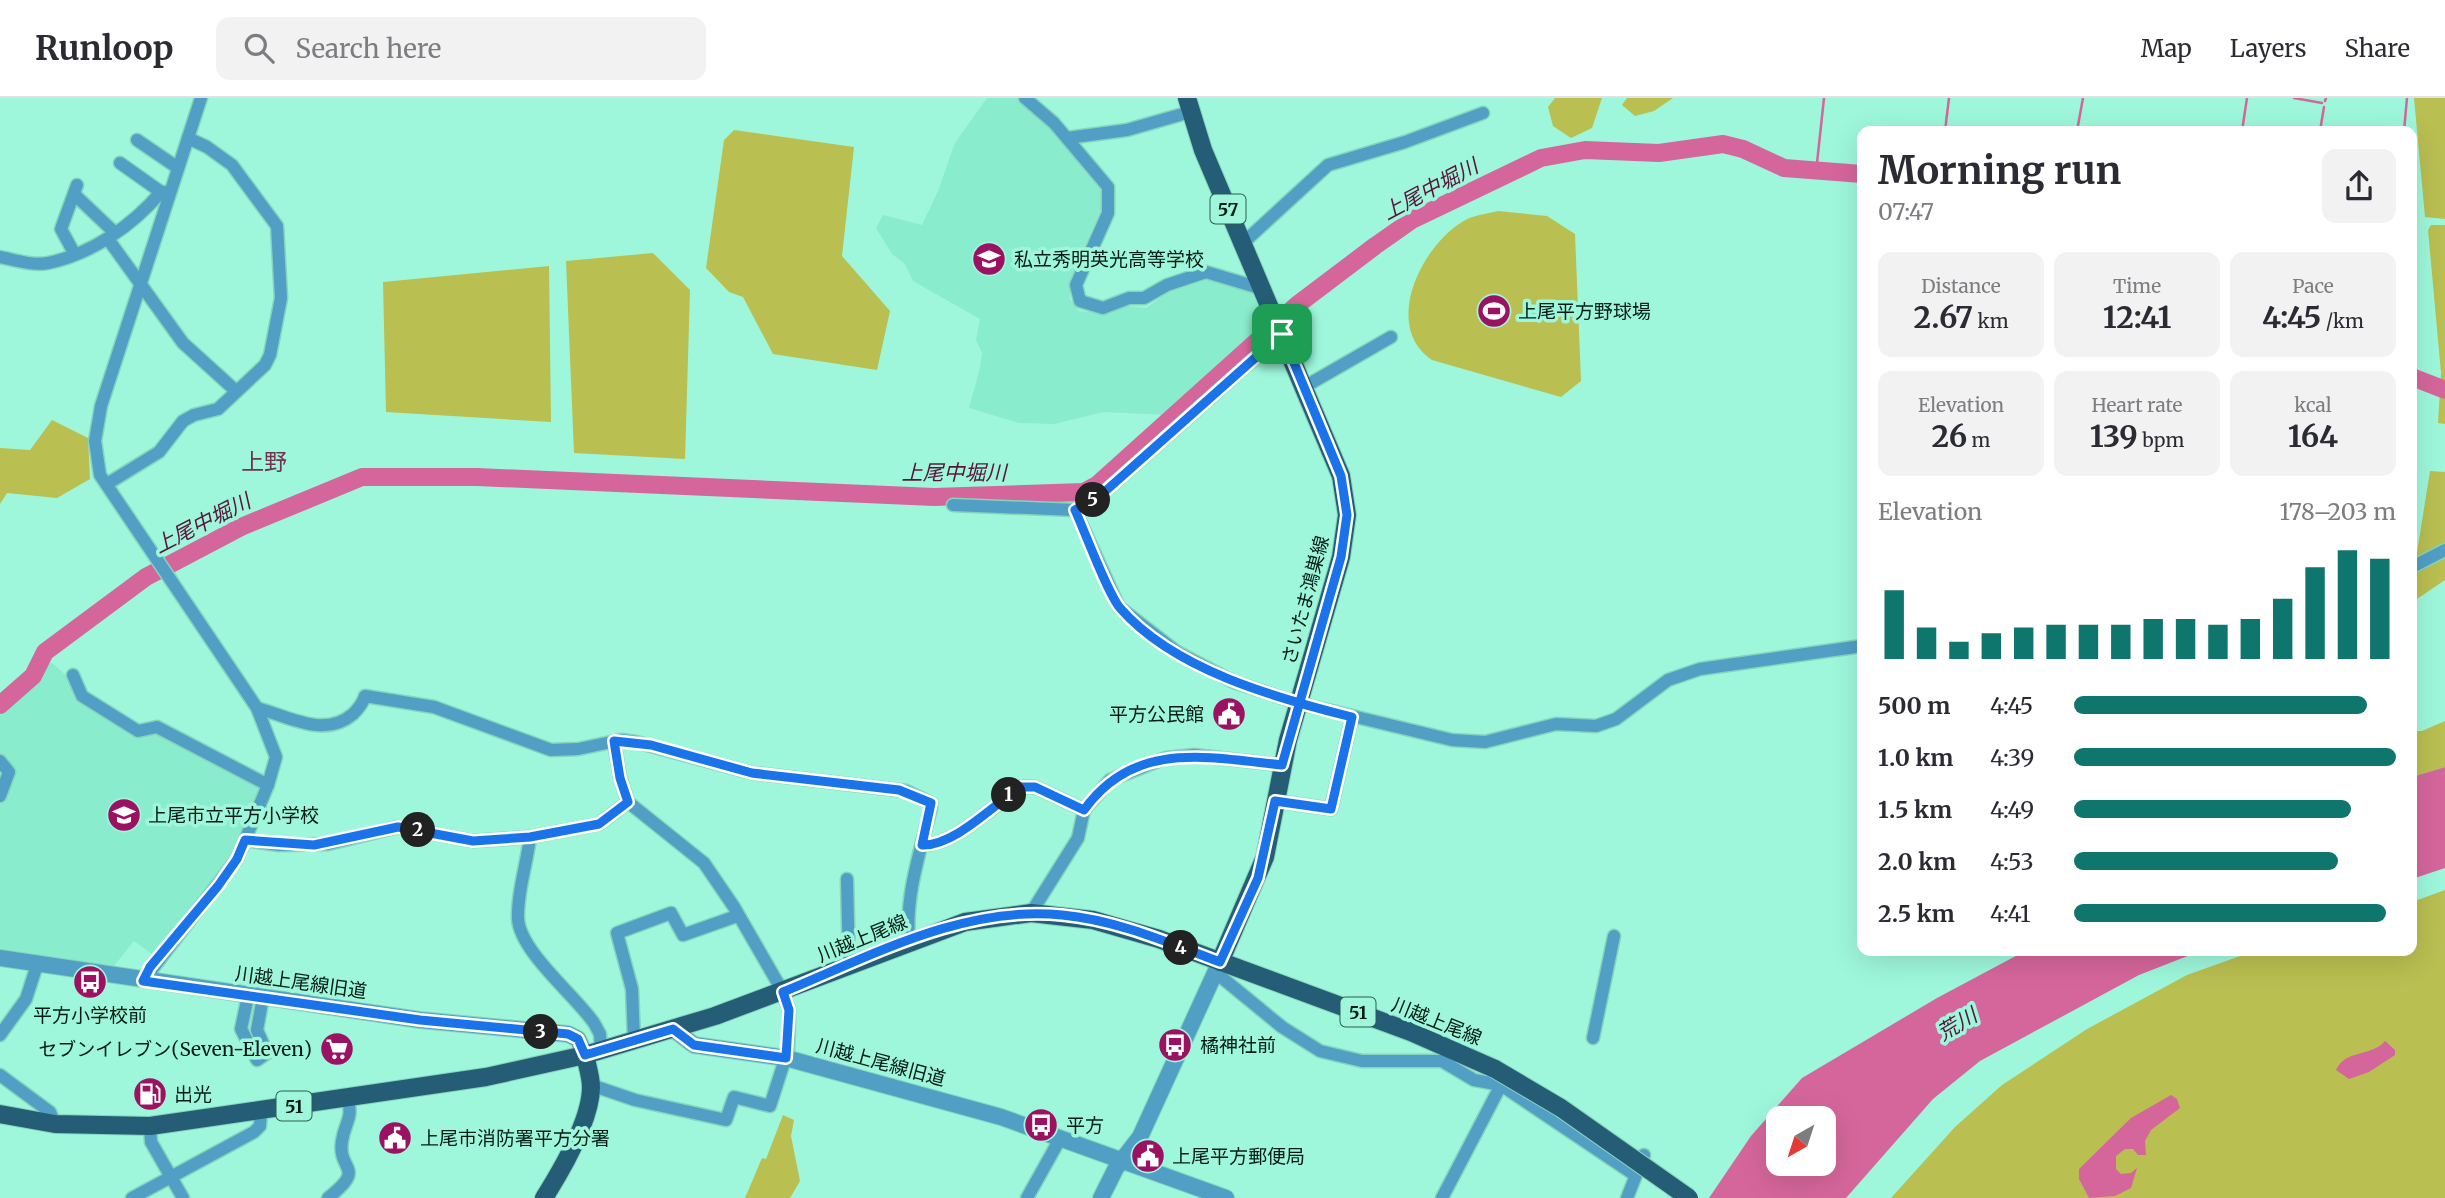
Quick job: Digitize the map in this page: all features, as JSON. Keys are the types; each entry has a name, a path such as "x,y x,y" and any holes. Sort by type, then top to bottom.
{"main road":[{"name":"さいたま鴻巣線","path":"1188,105 1341,476 1347,515 1341,557 1282,765 1258,878 1217,967"},
{"name":"川越上尾線","path":"0,1114 55,1124 149,1126 486,1077 593,1053 673,1029 783,992 909,941 965,922 1031,913 1063,915 1126,928 1217,967 1411,1031 1561,1108 1689,1198"},
{"path":"544,1198 566,1158 588,1107 593,1053"}],"street":[{"path":"143,981 150,967 229,872 268,785 276,757 257,708 100,475 95,451 97,424 141,286 166,192 178,168 201,98"},
{"path":"1026,98 1066,138 1108,187 1108,213 1076,285 1080,301 1103,308 1129,298 1144,298 1167,285 1206,272 1263,289"},
{"path":"1066,138 1127,130 1188,105"},
{"path":"1243,243 1328,165 1405,142 1483,113"},
{"path":"107,484 159,452 183,421 194,415 218,409 265,365 270,355 281,298 281,242 277,226 271,214 232,165 207,147 188,138"},
{"path":"138,140 178,168"},
{"path":"120,163 166,192"},
{"path":"74,253 61,229 76,190 111,236 141,286 183,343 236,391"},
{"path":"0,257 47,263 74,253 111,236 133,222 166,192"},
{"path":"953,505 1075,510 1101,495 1279,326"},
{"path":"1304,387 1391,337"},
{"path":"1075,510 1119,607 1177,652 1234,682 1298,704 1442,738 1485,742 1556,724 1596,726 1616,719 1668,680 1700,669 1857,647"},
{"path":"2417,564 2445,550"},
{"path":"73,675 82,696 138,731 157,727 268,785"},
{"path":"257,708 320,727 345,719 363,703 365,696 433,707 551,750 563,751 614,741 651,745 752,773 906,791 931,803 907,920 909,941"},
{"path":"1275,801 1331,809 1352,717"},
{"path":"591,1085 635,1100 726,1120 734,1097 770,1106 786,1058 789,1010 783,992 704,863 628,802 620,778 614,741"},
{"path":"1031,913 1079,838 1084,810 1110,780 1166,758 1194,755 1282,765"},
{"path":"0,761 9,772 0,796"},
{"path":"922,845 932,845 954,836 1021,787 1035,787 1084,810"},
{"path":"245,840 314,845 398,827 473,841 530,837 599,824 628,802"},
{"path":"530,837 519,904 519,927 533,951 594,1023 600,1034 593,1053"},
{"path":"847,879 849,965"},
{"path":"634,1040 632,989 617,933 671,913 683,935 737,916"},
{"path":"1593,1038 1614,936"},
{"name":"川越上尾線旧道","path":"0,958 256,997 482,1027 568,1034 593,1053"},
{"path":"0,1035 26,999 37,965"},
{"path":"1101,1198 1145,1126 1217,967 1282,1027 1332,1056 1374,1062 1442,1061 1474,1080 1498,1077 1635,1175"},
{"name":"川越上尾線旧道","path":"673,1029 694,1045 786,1058 981,1111 1121,1162"},
{"path":"0,1075 50,1112 55,1124"},
{"path":"1441,1198 1498,1077"},
{"path":"328,1198 343,1186 348,1177 342,1141 351,1119 348,1098"},
{"path":"132,1198 254,1132 260,1126 261,1111"},
{"path":"149,1126 151,1142 183,1198"},
{"path":"1027,1198 1060,1139"},
{"path":"1627,1198 1644,1155"},
{"path":"1121,1162 1226,1198"}],"shaded area":[{"name":"私立秀明英光高等学校","path":"987,98 1020,98 1051,127 1100,189 1103,205 1071,278 1070,299 1079,311 1107,314 1128,306 1146,308 1167,293 1208,279 1252,292 1267,325 1168,415 1103,412 1054,424 1019,423 969,408 982,353 976,340 980,319 913,281 905,264 892,254 876,228 883,215 922,225 938,191 955,143"},
{"path":"1555,98 1602,98 1592,128 1571,138 1553,126 1548,107"},
{"path":"1627,98 1673,98 1654,111 1635,116 1622,105"},
{"path":"2414,98 2445,98 2445,219 2425,217"},
{"path":"734,130 854,147 842,256 890,311 877,370 773,354 743,297 729,292 706,268 724,140"},
{"name":"上尾平方野球場","path":"1498,211 1547,216 1575,234 1581,381 1561,397 1432,360 1417,345 1410,328 1409,308 1413,288 1433,249 1466,220"},
{"path":"2431,225 2445,225 2445,424 2438,423 2441,373 2428,230"},
{"path":"653,253 690,290 685,459 574,453 566,261"},
{"path":"549,266 551,422 386,412 383,282"},
{"path":"52,420 88,438 90,479 57,498 7,493 0,504 0,448 30,450"},
{"path":"2430,471 2445,472 2445,544 2417,558"},
{"path":"2445,554 2445,580 2417,599 2417,568"},
{"name":"上尾市立平方小学校","path":"52,663 130,732 157,731 262,784 222,873 194,909 152,954 134,941 110,971 0,952 0,803 12,771 0,755 0,715 38,681 47,664"},
{"path":"2445,721 2445,767 2417,775 2417,731"},
{"path":"2445,890 2445,1198 1891,1198 1955,1127 2002,1085 2087,1029 2187,975 2240,956 2417,956 2417,900"},
{"path":"783,1115 794,1120 791,1136 800,1181 790,1198 745,1198 762,1158 766,1159"}],"water":[{"path":"2445,767 2445,868 2417,877 2417,775"},
{"name":"荒川","path":"2016,956 2188,956 2139,975 1980,1061 1933,1099 1846,1198 1709,1198 1751,1136 1766,1119 1766,1176 1836,1176 1836,1106 1777,1106 1802,1078 1937,998"},
{"path":"2385,1041 2395,1050 2395,1055 2369,1072 2349,1079 2336,1070 2346,1059 2380,1046"},
{"path":"2171,1095 2177,1099 2180,1108 2151,1130 2145,1141 2146,1155 2138,1155 2133,1149 2125,1149 2116,1156 2116,1169 2121,1174 2131,1173 2137,1168 2131,1188 2115,1196 2089,1198 2079,1179 2079,1169 2131,1118"}],"waterway":[{"path":"1817,163 1824,98"},
{"path":"1946,126 1949,98"},
{"path":"2078,126 2083,98"},
{"path":"2243,126 2247,98"},
{"path":"2294,98 2322,103"},
{"path":"2404,126 2407,98"},
{"path":"2321,126 2324,107"},
{"name":"上尾中堀川","path":"0,705 33,676 45,652 146,577 241,527 362,477 477,477 934,497 1084,492 1097,485 1297,305 1375,246 1412,220 1541,158 1585,150 1659,153 1723,144 1743,149 1784,168 1857,174"},
{"name":"上尾中堀川","path":"2417,379 2445,390"}],"place":[{"name":"私立秀明英光高等学校","path":"989,259"},
{"name":"上尾平方野球場","path":"1494,311"},
{"name":"平方公民館","path":"1229,714"},
{"name":"上尾市立平方小学校","path":"124,815"},
{"name":"平方小学校前","path":"90,982"},
{"name":"橘神社前","path":"1175,1045"},
{"name":"セブンイレブン(Seven-Eleven)","path":"337,1049"},
{"name":"出光","path":"150,1094"},
{"name":"平方","path":"1041,1125"},
{"name":"上尾市消防署平方分署","path":"395,1138"},
{"name":"上尾平方郵便局","path":"1148,1156"}],"district":[{"name":"上野","path":"264,461"}],"route":[{"path":"1282,334 1101,495 1075,510 1119,607 1143,628 1177,652 1234,682 1298,704 1352,717 1331,809 1275,801 1265,857 1258,878 1220,962 1126,928 1093,920 1031,913 987,917 936,930 783,992 789,1010 786,1058 694,1045 680,1037 673,1029 585,1055 578,1039 568,1034 420,1020 143,981 150,967 229,872 245,840 279,845 328,844 384,828 398,827 484,841 530,837 599,824 628,802 620,778 614,741 651,745 752,773 906,791 931,803 922,845 932,845 954,836 1021,787 1028,785 1084,810 1110,780 1137,767 1166,758 1194,755 1282,765 1298,704 1346,539 1347,515 1341,476 1282,334"}]}
